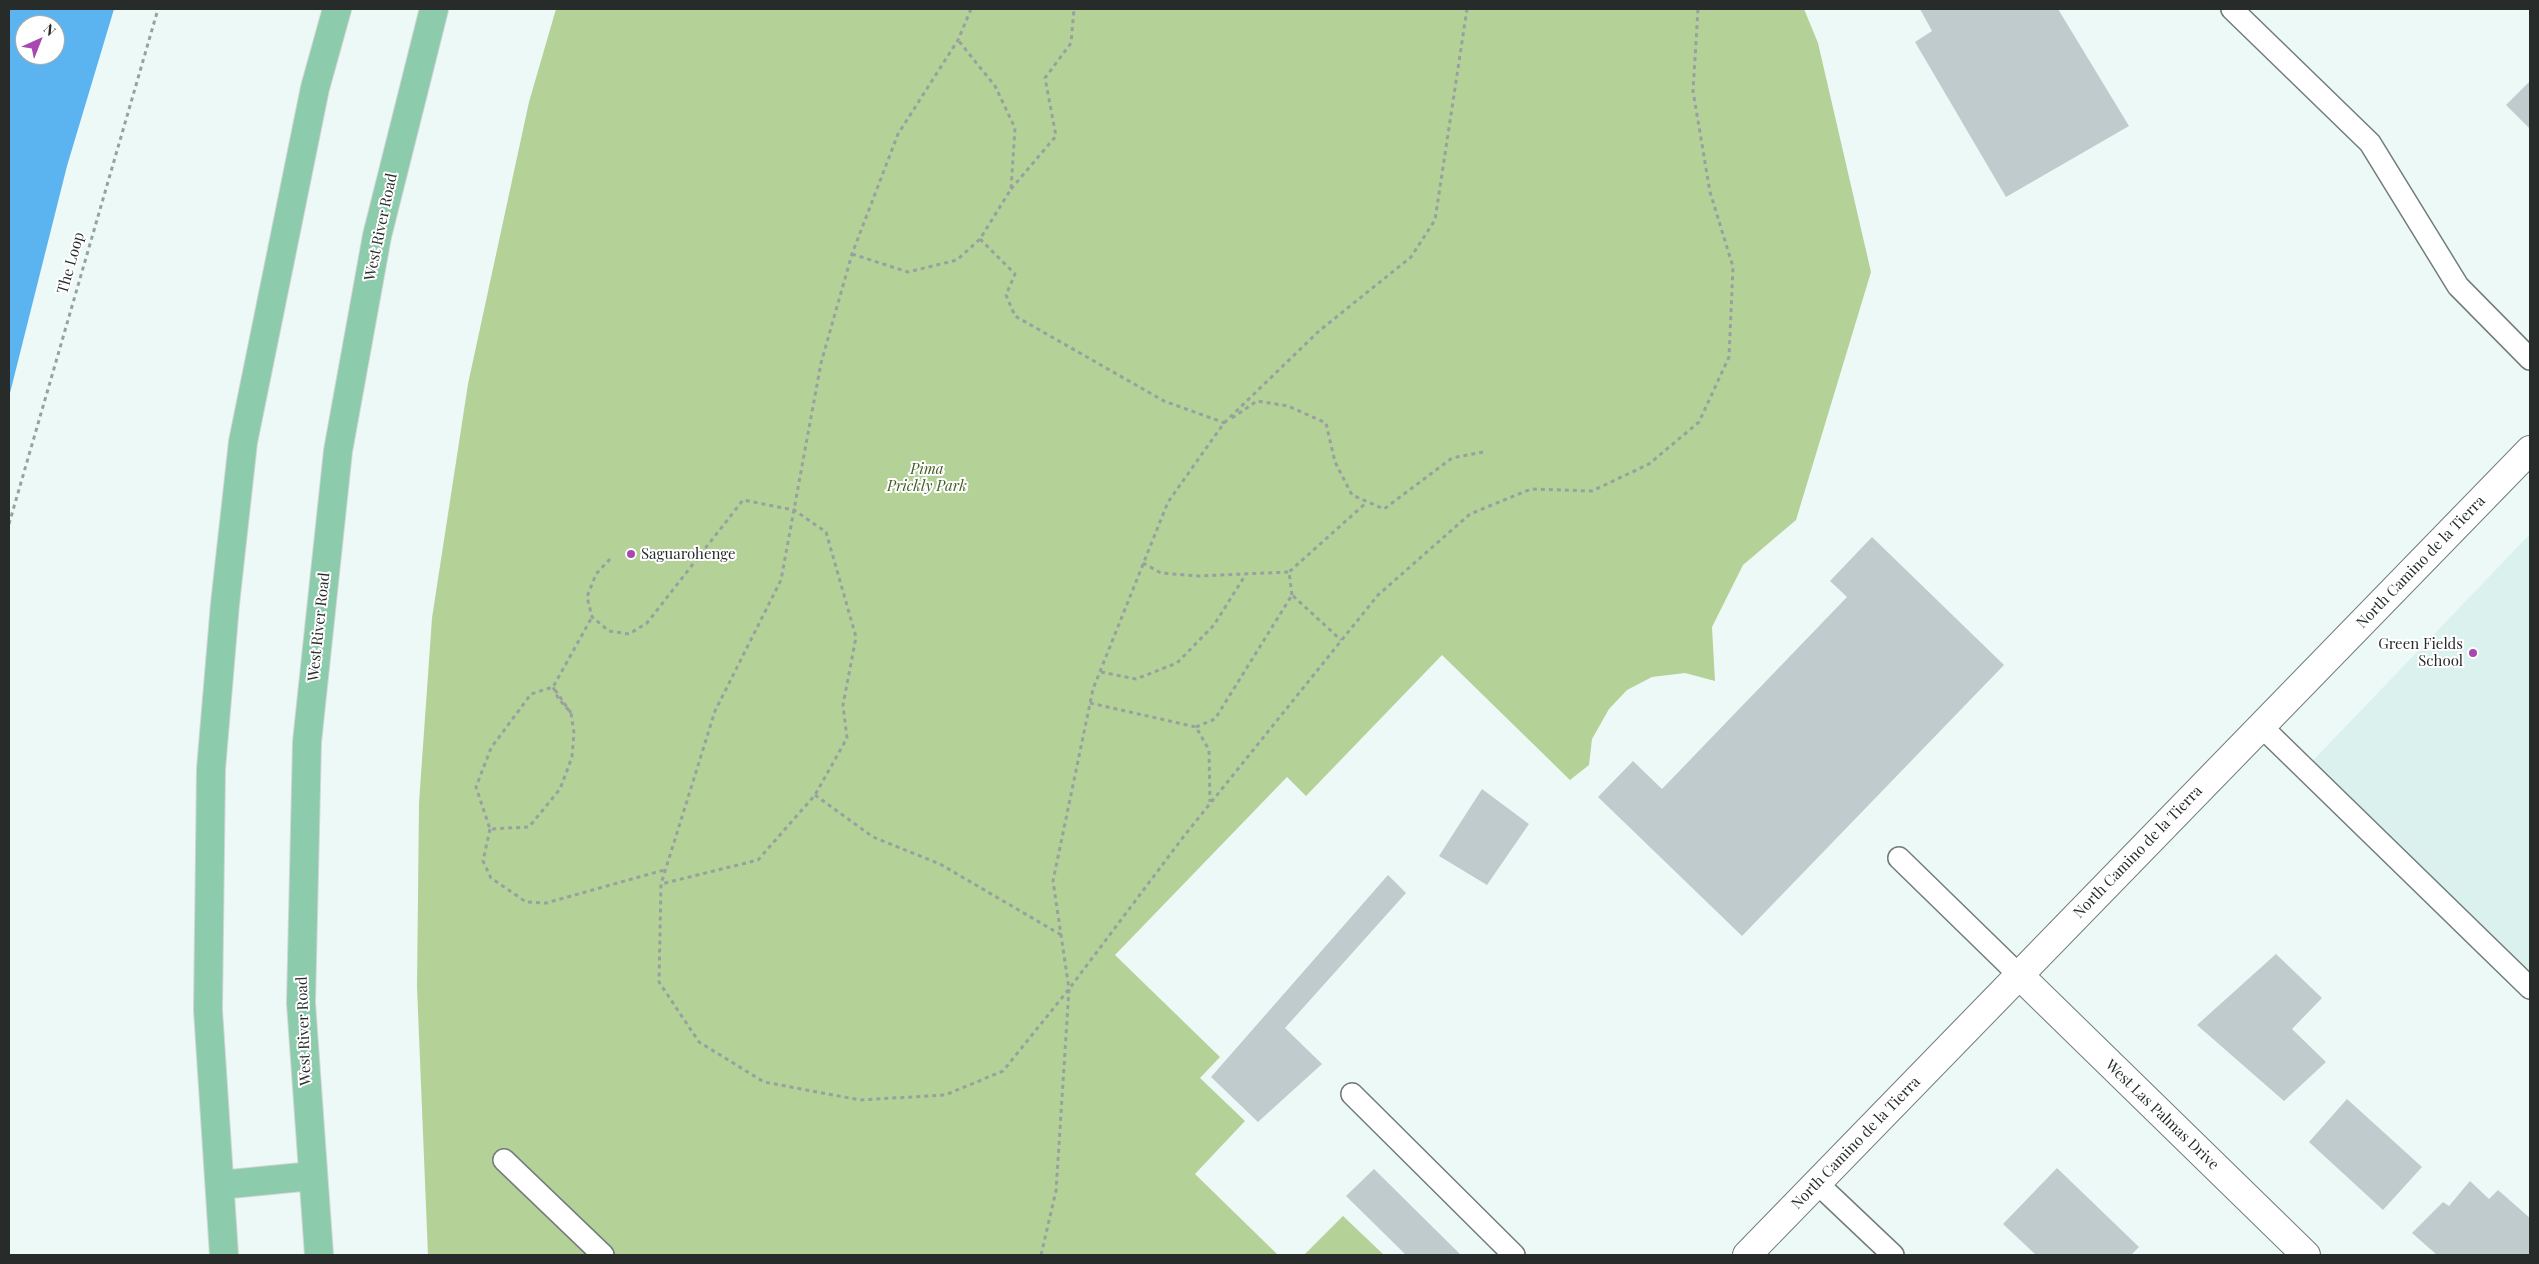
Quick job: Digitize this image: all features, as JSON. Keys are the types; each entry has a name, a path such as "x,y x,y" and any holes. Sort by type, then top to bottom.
{"main road":[{"path":"224,1255 208,1010 211,769 225,604 243,442 315,88 338,9"},
{"name":"West River Road","path":"319,1255 301,1003 308,732 338,451 377,236 434,9"},
{"path":"220,1184 312,1176"}],"street":[{"name":"North Camino de la Tierra","path":"1747,1255 2530,450"},
{"name":"West Las Palmas Drive","path":"2019,975 2306,1255"}],"lane":[{"path":"2232,9 2370,143 2458,286 2530,359"},
{"path":"2261,726 2530,988"},
{"path":"1899,858 2019,975"},
{"path":"1352,1094 1514,1255"},
{"path":"504,1160 603,1255"},
{"path":"1817,1183 1893,1255"}],"path":[{"name":"The Loop","path":"9,524 158,9"},
{"path":"975,9 971,10 958,40 898,134 852,254 821,363 781,580 715,711 660,884 659,982 699,1042 764,1082 860,1100 944,1095 1003,1071 1069,988 1210,802 1378,595 1470,514 1530,489 1592,491 1649,464 1699,422 1729,357 1733,267 1710,192 1693,91 1698,9"},
{"path":"852,254 908,272 957,260 980,239 1011,189 1056,136 1045,78 1071,43 1074,9"},
{"path":"1041,1255 1056,1191 1069,988 1063,936 1053,881 1093,689 1168,502 1224,423 1319,331 1411,257 1435,220 1466,9"},
{"path":"958,40 995,86 1015,128 1011,189"},
{"path":"980,239 1015,274 1006,295 1016,316 1164,401 1224,423"},
{"path":"1224,423 1257,401 1288,406 1326,423 1335,462 1352,495 1384,510 1452,458 1483,452"},
{"path":"610,560 596,574 587,598 592,617 609,632 629,634 647,623 743,500 794,510 826,532 856,638 842,705 847,738 815,795 758,860 660,884"},
{"path":"1144,563 1161,573 1198,576 1289,572 1367,502"},
{"path":"1090,703 1196,727 1214,719 1292,595 1289,572"},
{"path":"1101,672 1136,679 1177,663 1214,625 1246,574"},
{"path":"1292,595 1341,640"},
{"path":"592,617 553,687 531,694 511,717 491,748 476,788 490,829 483,862 491,878 526,902 546,903 665,870"},
{"path":"490,829 529,827 560,790 572,757 574,733 571,713 558,698 553,687"},
{"path":"1196,727 1209,750 1210,802"},
{"path":"815,795 873,837 940,864 1063,936"}],"shaded area":[{"name":"Green Fields School","path":"2530,534 2530,980 2302,772"}],"green space":[{"name":"Pima Prickly Park","path":"556,9 1804,9 1818,43 1871,272 1796,520 1743,565 1712,627 1715,681 1685,673 1652,677 1627,690 1609,709 1592,739 1589,765 1570,780 1442,655 1306,796 1287,777 1115,955 1220,1057 1200,1078 1245,1121 1195,1174 1278,1255 428,1255 417,987 419,803 432,618 468,384 529,102"},
{"path":"1343,1216 1384,1255 1304,1255"}],"water":[{"path":"9,9 114,9 67,166 9,397"}],"building":[{"path":"1920,9 2058,9 2129,126 2006,197 1915,42 1932,31"},
{"path":"2530,81 2530,129 2506,105"},
{"path":"1872,537 2004,665 1742,936 1598,797 1633,761 1662,789 1847,597 1830,581"},
{"path":"1482,789 1529,824 1487,885 1439,856"},
{"path":"1388,875 1406,893 1285,1028 1322,1064 1258,1122 1211,1077"},
{"path":"2276,954 2322,998 2292,1029 2326,1062 2284,1101 2197,1025"},
{"path":"2347,1099 2422,1167 2383,1210 2309,1142"},
{"path":"2057,1168 2139,1247 2131,1255 2036,1255 2003,1224"},
{"path":"1374,1169 1461,1255 1406,1255 1346,1196"},
{"path":"2470,1181 2489,1199 2498,1190 2530,1218 2530,1255 2437,1255 2412,1233 2443,1202 2449,1206"}],"place":[{"name":"Saguarohenge","path":"631,554"},
{"name":"Green Fields School","path":"2473,653"}]}
